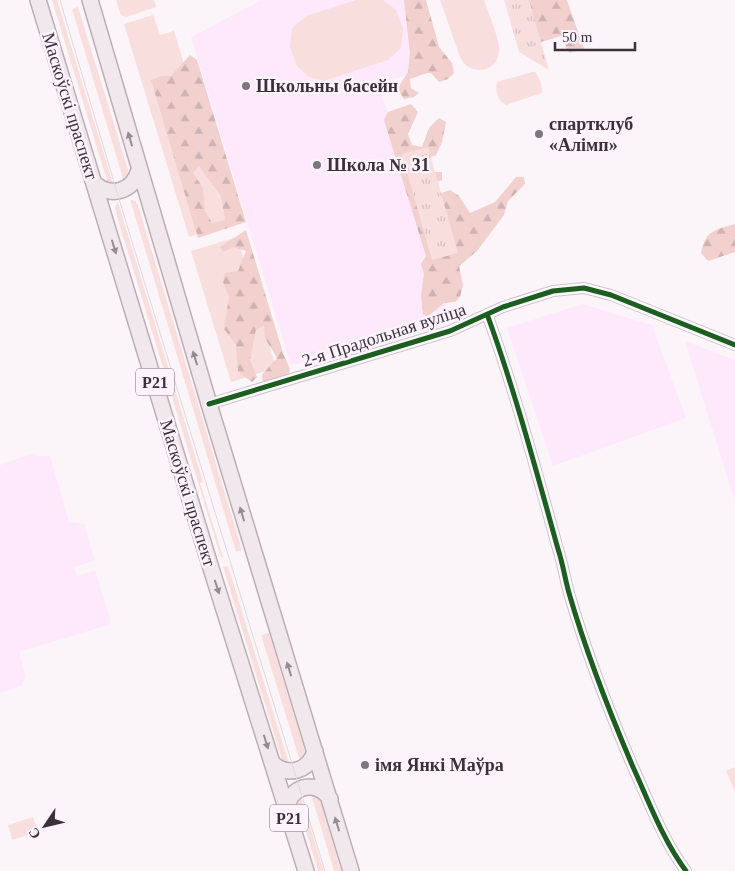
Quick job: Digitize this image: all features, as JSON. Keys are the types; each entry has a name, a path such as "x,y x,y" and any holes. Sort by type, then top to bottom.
{"main road":[{"name":"Маскоўскі праспект","path":"38,0 210,565 306,871"},
{"name":"Р21","path":"90,0 209,404 351,871"},
{"path":"95,184 109,192 120,191 126,189 135,181 139,170"},
{"path":"104,216 109,206 122,197 133,196 149,202"},
{"path":"272,764 284,771 297,771 307,766 315,751"},
{"path":"287,811 290,796 302,788 313,786 323,791 330,799"}],"street":[{"name":"2-я Прадольная вуліца","path":"209,404 450,331 502,307 553,291 584,288 611,295 735,345"},
{"path":"487,314 521,417 559,550 569,593 593,666 655,817 686,871"}],"shaded area":[{"name":"Школа № 31","path":"261,0 413,0 432,65 379,85 449,316 291,366 191,37"},
{"path":"582,304 652,325 686,418 553,466 507,328"},
{"path":"685,341 735,360 735,502"},
{"path":"33,453 38,456 50,456 69,522 84,524 95,561 74,567 77,576 95,570 111,622 108,625 19,652 26,676 22,685 0,693 0,465"}],"green space":[{"path":"52,0 57,0 114,187 108,184"},
{"path":"116,0 154,0 156,7 126,17 121,15"},
{"path":"356,0 383,0 396,10 403,29 401,48 388,60 324,81 309,77 297,66 290,47 292,28 306,16"},
{"path":"404,0 426,0 439,47 452,63 454,73 448,79 439,82 431,73 410,79 411,88 419,93 414,97 404,99 397,89 408,72 410,53"},
{"path":"440,0 484,0 499,47 497,59 493,65 482,70 475,70 464,63 460,57"},
{"path":"504,0 529,0 549,70 519,52"},
{"path":"519,0 567,0 584,49 569,53 561,36 531,45"},
{"path":"78,7 130,176 125,185 72,9"},
{"path":"153,15 160,35 174,31 233,224 189,237 124,24"},
{"path":"190,55 197,60 246,222 198,238 151,80 162,76 171,76","holes":["199,166 221,196 225,220 212,223 205,211 203,188 193,173"]},
{"path":"535,72 539,79 542,93 506,105 501,101 496,89 497,82"},
{"path":"411,104 418,112 408,134 412,145 422,147 429,128 439,118 446,122 442,142 436,155 421,161 426,176 442,172 442,180 432,184 439,194 450,190 459,196 470,213 495,202 516,177 524,177 525,184 508,201 504,215 477,251 459,266 463,285 460,297 455,302 444,303 427,317 423,314 421,296 424,274 421,264 426,256 384,120 388,112"},
{"path":"428,147 458,253 432,260 402,154"},
{"path":"130,199 138,205 242,550 236,552"},
{"path":"118,202 203,482 200,483 223,557 221,558 116,213 115,207"},
{"path":"735,224 735,252 708,261 701,253 708,235 716,230"},
{"path":"246,230 283,353 290,369 288,376 263,383 262,375 277,358 265,338 264,326 256,329 250,360 257,377 252,382 238,372 236,345 224,329 229,297 223,282 225,273 238,271 246,251 233,247 223,252 220,247"},
{"path":"237,237 276,368 231,382 191,251"},
{"path":"228,566 290,767 283,763 223,567"},
{"path":"269,633 306,755 301,764 261,635"},
{"path":"735,767 735,791 726,771"},
{"path":"310,791 318,796 321,801 341,871 334,871"},
{"path":"300,795 324,871 318,871 297,802"},
{"path":"33,817 38,832 12,840 8,825"}],"tram line":[{"path":"60,0 325,871"}],"cycle path":[{"path":"209,404 450,331 503,307 553,291 584,288 611,295 735,345"},
{"path":"487,314 516,401 569,593 590,659 615,724 663,834 686,871"}],"place":[{"name":"Школьны басейн","path":"246,86"},
{"name":"спартклуб «Алімп»","path":"539,134"},
{"name":"Школа № 31","path":"317,165"},
{"name":"імя Янкі Маўра","path":"365,765"}]}
